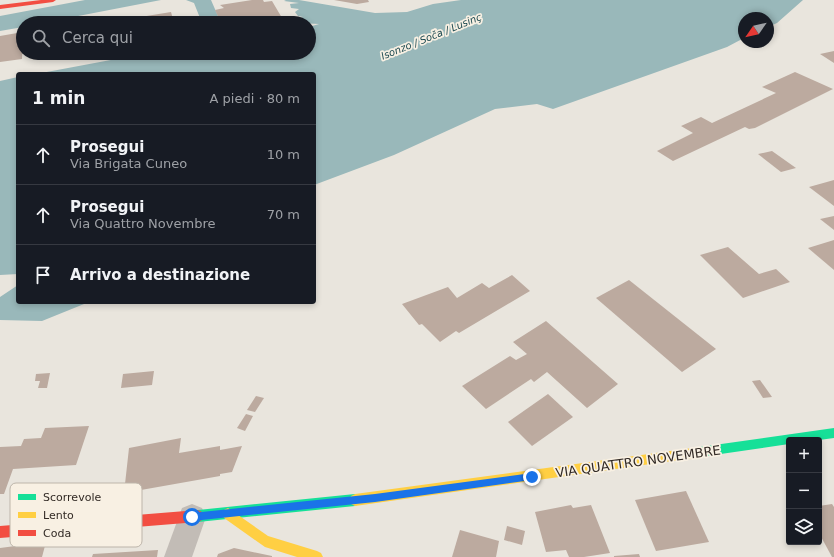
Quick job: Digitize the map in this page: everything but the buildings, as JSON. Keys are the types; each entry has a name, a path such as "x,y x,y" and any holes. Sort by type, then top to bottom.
{"main road":[{"path":"0,7 53,0"},
{"name":"VIA QUATTRO NOVEMBRE","path":"142,521 228,514 383,497 834,433"},
{"path":"228,514 265,541 317,557"},
{"name":"VIA QUATTRO NOVEMBRE","path":"0,532 10,531"}],"street":[{"path":"178,557 192,517"}],"water":[{"path":"85,0 161,0 78,16 16,16 16,28 0,31 0,16"},
{"path":"186,0 211,0 218,16 199,16 194,3"},
{"name":"Isonzo / Soča / Lusinç","path":"299,0 375,13 407,12 433,4 461,0 803,0 774,24 774,12 738,12 738,41 727,47 553,109 537,104 495,109 394,155 316,184 316,72 47,72 111,60 316,60 316,25 319,24 316,24 316,16 298,16 295,12 299,9 291,8 290,4 299,3 284,1"},
{"path":"16,77 16,274 0,275 0,81"},
{"path":"16,286 16,304 84,304 42,321 0,320 0,297"}],"traffic: fast":[{"path":"700,452 834,433"},
{"path":"198,516 355,500"}],"traffic: slow":[{"path":"355,500 700,452"},
{"path":"228,514 265,541 317,557"}],"traffic: jam":[{"path":"0,7 53,0"},
{"path":"142,521 198,516"},
{"path":"0,532 10,531"}],"route":[{"path":"192,517 375,498 532,477"}]}
